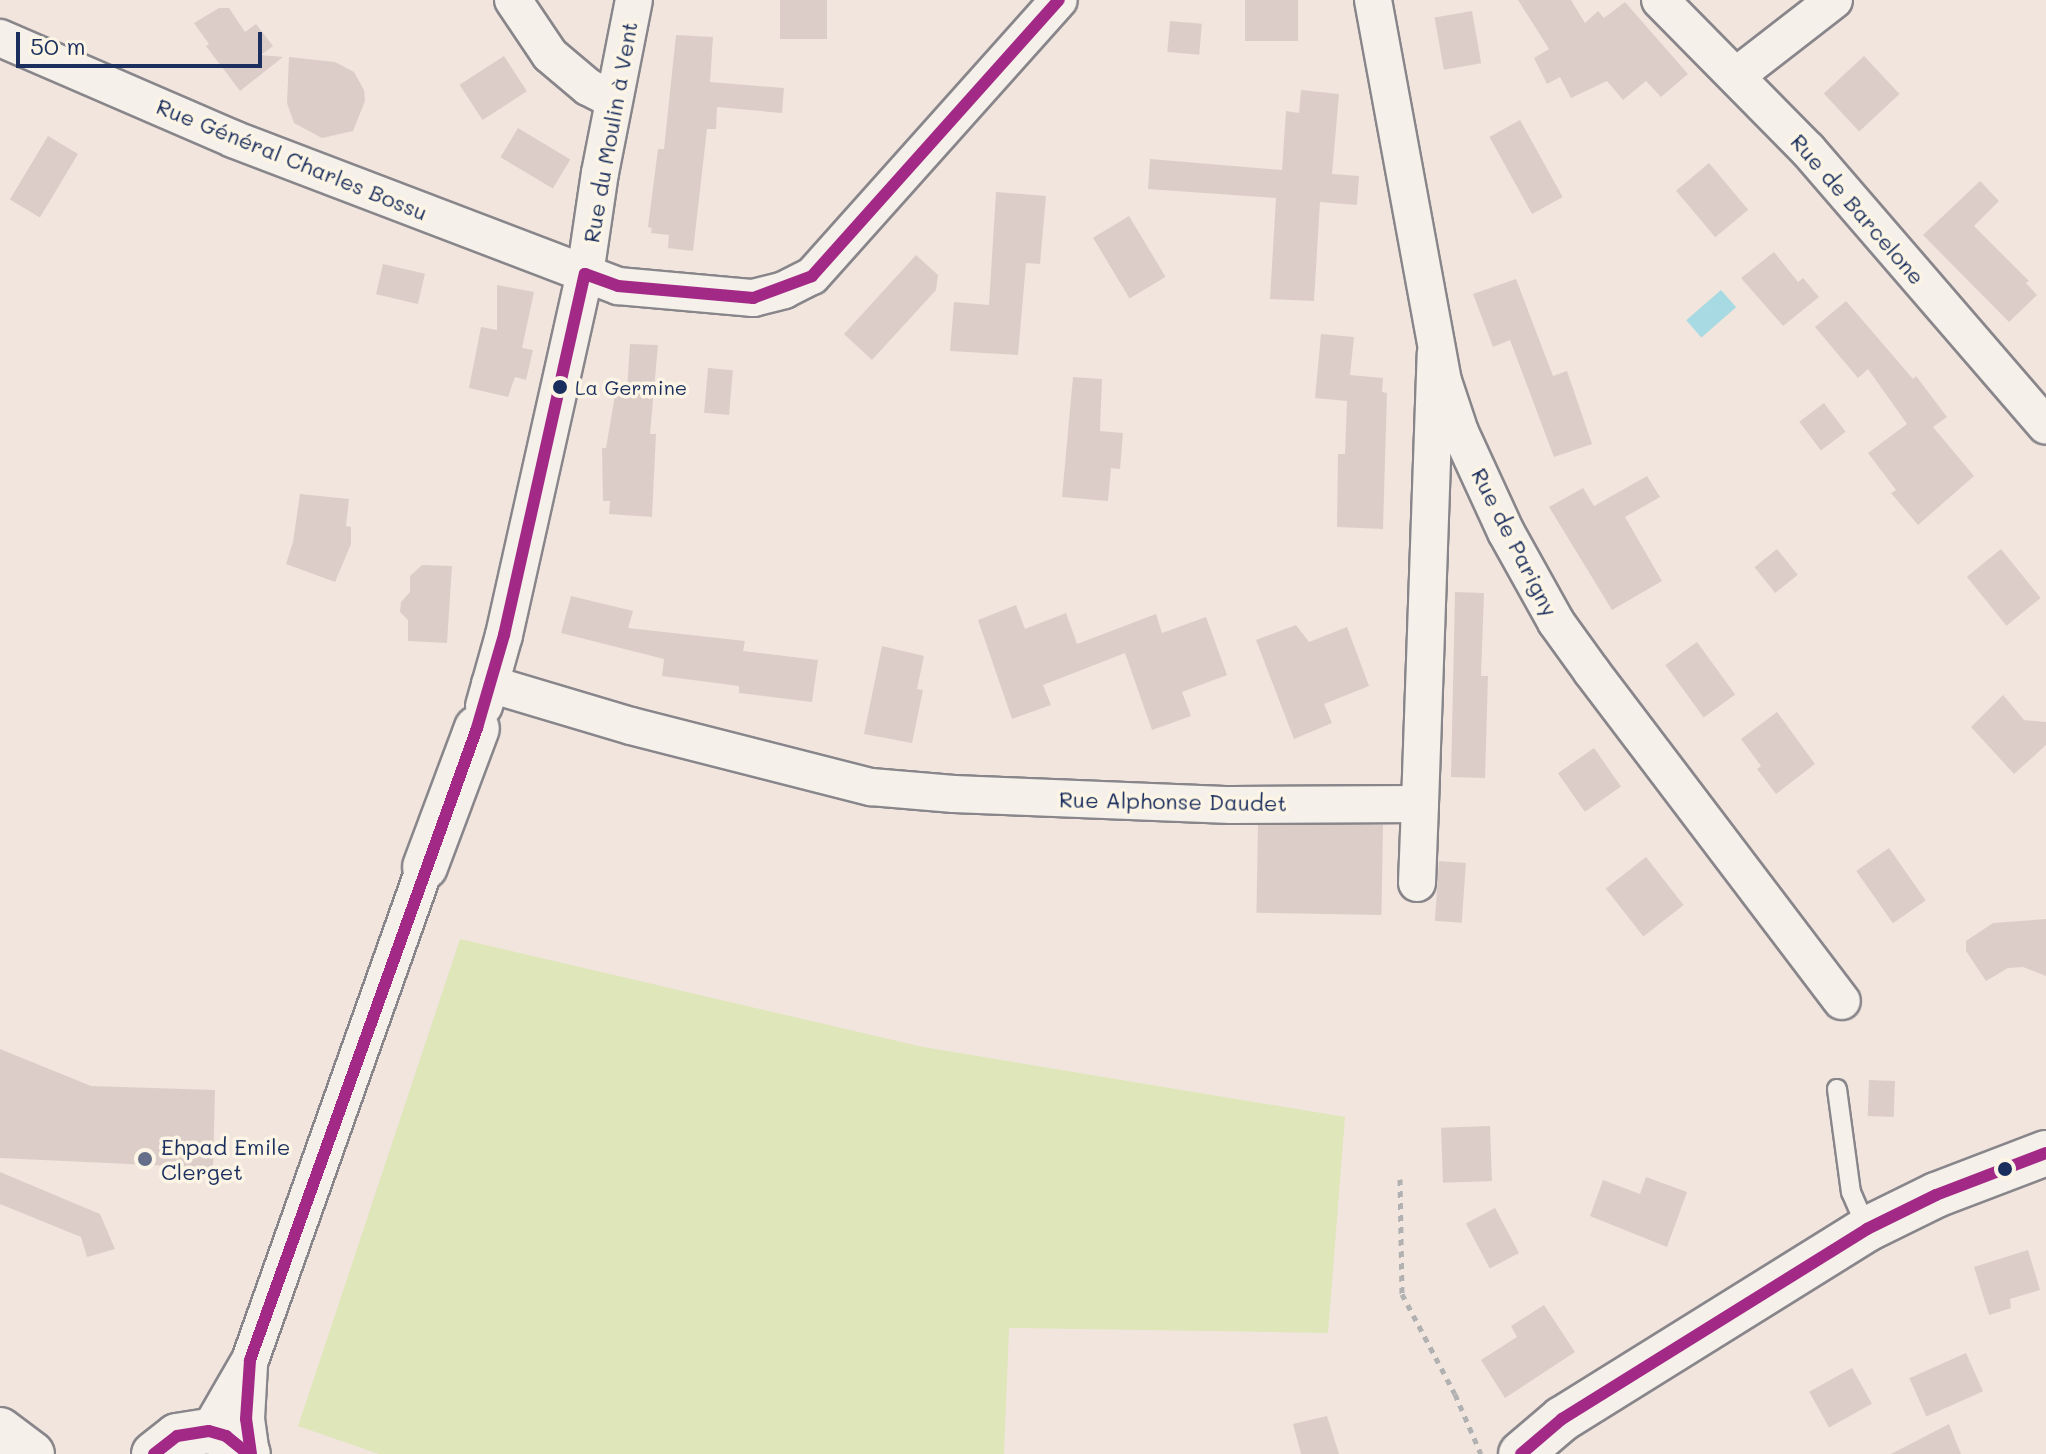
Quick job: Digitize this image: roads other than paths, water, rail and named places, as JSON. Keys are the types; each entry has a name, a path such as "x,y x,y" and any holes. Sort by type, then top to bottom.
{"street":[{"path":"513,0 550,55 588,87 613,100"},
{"name":"Rue du Moulin à Vent","path":"477,728 490,684 585,274 613,100 634,0"},
{"name":"Rue Général Charles Bossu","path":"0,38 233,139 618,286 753,298 798,284 812,276 1059,0"},
{"name":"Rue de Parigny","path":"1373,0 1436,353 1469,453 1549,610 1842,1001"},
{"name":"Rue de Barcelone","path":"1660,0 1808,150 2046,426"},
{"path":"1736,76 1834,0"},
{"path":"1417,883 1436,353"},
{"name":"Rue Alphonse Daudet","path":"490,684 645,730 871,787 954,794 1231,805 1420,804"},
{"path":"209,1431 250,1360 477,728"},
{"path":"1521,1454 1562,1419 1867,1229 1936,1195 2046,1153"},
{"path":"249,1454 246,1419 250,1360"},
{"path":"0,1430 32,1454"},
{"path":"154,1454 177,1436 209,1431 226,1436 249,1454"}],"lane":[{"path":"1837,1089 1851,1192 1867,1229"}],"water":[{"path":"1721,290 1736,307 1701,338 1686,320"}],"place":[{"name":"La Germine","path":"560,387"},
{"name":"Ehpad Emile Clerget","path":"145,1159"}]}
